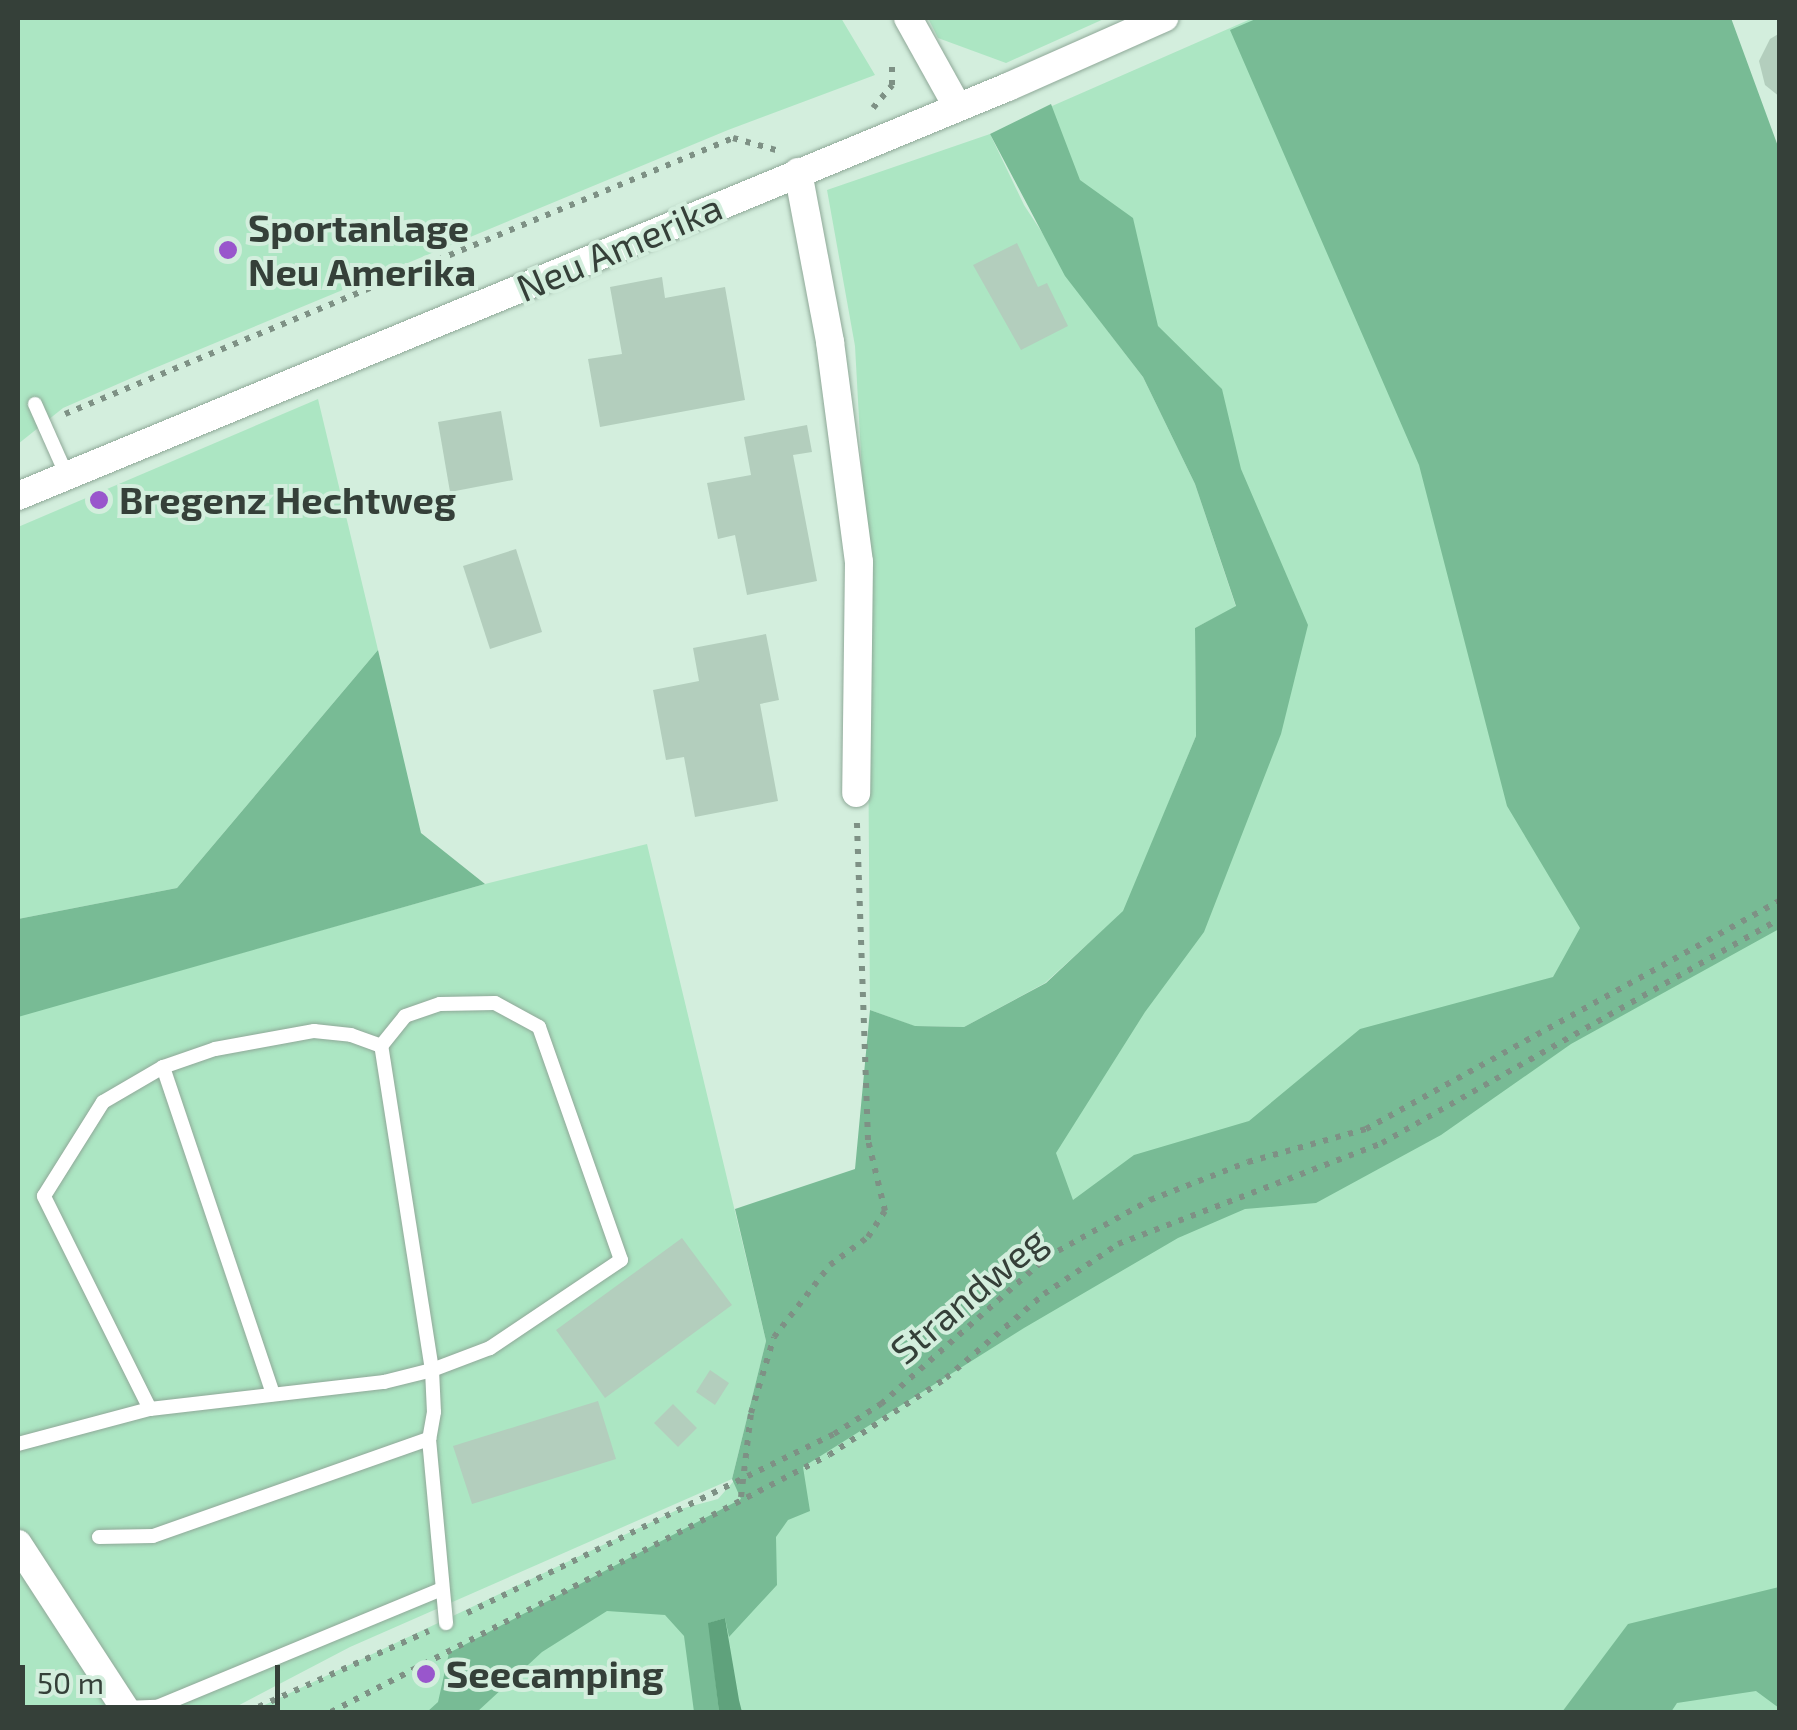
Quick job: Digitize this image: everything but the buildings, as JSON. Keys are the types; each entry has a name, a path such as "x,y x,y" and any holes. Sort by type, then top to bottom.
{"street":[{"path":"908,18 957,106"},
{"name":"Neu Amerika","path":"18,496 789,162 957,106 1164,18"},
{"path":"789,162 830,342 859,562 856,793"},
{"path":"18,1544 126,1710"}],"lane":[{"path":"35,404 67,476"},
{"path":"18,1444 150,1408 384,1382 432,1370 490,1348 621,1260 539,1027 495,1003 440,1004 404,1016 381,1046 432,1370 434,1412 429,1439 446,1623"},
{"path":"150,1408 44,1196 103,1102 163,1066 215,1049 314,1031 351,1035 381,1046"},
{"path":"163,1066 273,1394"},
{"path":"99,1537 153,1536 429,1439"},
{"path":"126,1710 157,1707 442,1590"}],"path":[{"path":"866,112 892,85 895,66 888,51"},
{"path":"56,418 732,138 789,162"},
{"path":"741,1498 751,1414 774,1337 830,1266 868,1237 884,1212 868,1140 856,793"},
{"name":"Strandweg","path":"247,1712 446,1623 777,1463 881,1404 1047,1257 1150,1200 1248,1162 1366,1129 1780,900"},
{"name":"Strandweg","path":"331,1712 829,1455 946,1378 1044,1294 1118,1244 1382,1143 1780,920"}],"shaded area":[{"name":"Sportanlage Neu Amerika","path":"18,18 841,18 875,75 728,130 150,370 63,408 18,444"},
{"path":"928,18 1106,18 1006,63 938,38"},
{"path":"1253,18 1707,18 1780,243 1779,1712 250,1712 677,1510 718,1499 1018,1156 1237,678 1241,583 1027,117"},
{"path":"1258,18 1731,18 1779,149 1779,929 1571,1044 1441,1135 1316,1203 1245,1209 1178,1238 1024,1328 803,1467 810,1511 788,1520 776,1537 777,1585 729,1637 725,1618 709,1623 719,1712 694,1712 684,1636 665,1615 607,1611 542,1652 477,1712 427,1712 438,1702 449,1653 741,1499 732,1479 766,1341 735,1209 855,1169 870,1010 915,1026 964,1027 1046,983 1123,911 1196,736 1195,628 1236,606 1195,484 1143,377 1065,276 990,134 1051,104 1080,180 1133,218 1158,326 1222,389 1241,469 1308,625 1281,734 1204,932 1145,1012 1056,1153 1073,1200 1134,1155 1249,1121 1360,1029 1553,977 1580,928 1507,806 1419,465 1230,30"},
{"path":"990,134 1024,205 1100,321 1143,377 1195,484 1236,607 1195,628 1196,736 1124,911 1045,983 964,1027 914,1026 870,1010 867,564 855,346 827,190"},
{"path":"318,399 378,650 177,888 18,919 18,527"},
{"path":"378,650 421,833 485,884 18,1017 18,919 177,888"},
{"path":"647,844 766,1341 732,1479 350,1647 226,1712 18,1712 18,1016 485,884"},
{"path":"1779,1587 1779,1708 1756,1691 1677,1703 1671,1712 1562,1712 1628,1624"},
{"path":"725,1618 742,1712 719,1712 708,1623"}],"place":[{"name":"Sportanlage Neu Amerika","path":"228,250"},
{"name":"Bregenz Hechtweg","path":"99,500"},
{"name":"Seecamping","path":"426,1674"}]}
